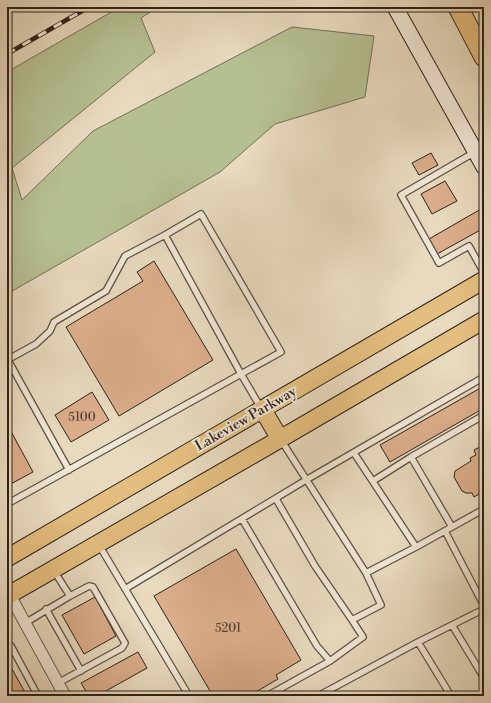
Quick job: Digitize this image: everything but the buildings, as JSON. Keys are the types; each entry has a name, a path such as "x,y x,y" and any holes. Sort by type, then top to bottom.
{"highway":[{"path":"458,7 484,57"}],"main road":[{"path":"395,7 484,167"},
{"name":"Lakeview Parkway","path":"7,558 484,280"},
{"path":"8,594 98,544 484,320"},
{"path":"263,410 280,439"}],"street":[{"path":"8,594 65,696"}],"lane":[{"path":"476,152 401,195 440,263 469,246 484,273"},
{"path":"7,504 69,470 281,352 201,214 125,256 106,291 54,322 50,331 36,344 8,360 69,470"},
{"path":"164,235 241,374 263,410"},
{"path":"125,589 306,480 484,377"},
{"path":"373,481 411,457 484,415"},
{"path":"280,439 366,573 380,605 352,620"},
{"path":"354,453 416,547"},
{"path":"411,457 452,527"},
{"path":"267,696 330,661 363,637 315,566 276,498"},
{"path":"366,573 484,509"},
{"path":"242,519 318,646 330,661"},
{"path":"318,696 484,607 445,530"},
{"path":"98,544 189,696"},
{"path":"53,569 70,596"},
{"path":"25,623 46,609 89,586 94,587 125,643 122,648 58,683"},
{"path":"46,609 81,671"},
{"path":"452,625 484,678"},
{"path":"418,642 451,696"},
{"path":"7,643 11,646 38,696"}],"green space":[{"path":"120,7 158,7 141,18 155,52 12,168 22,200 93,131 292,27 374,36 365,97 275,124 220,172 7,294 7,72"}],"railway":[{"path":"7,54 89,7"}]}
